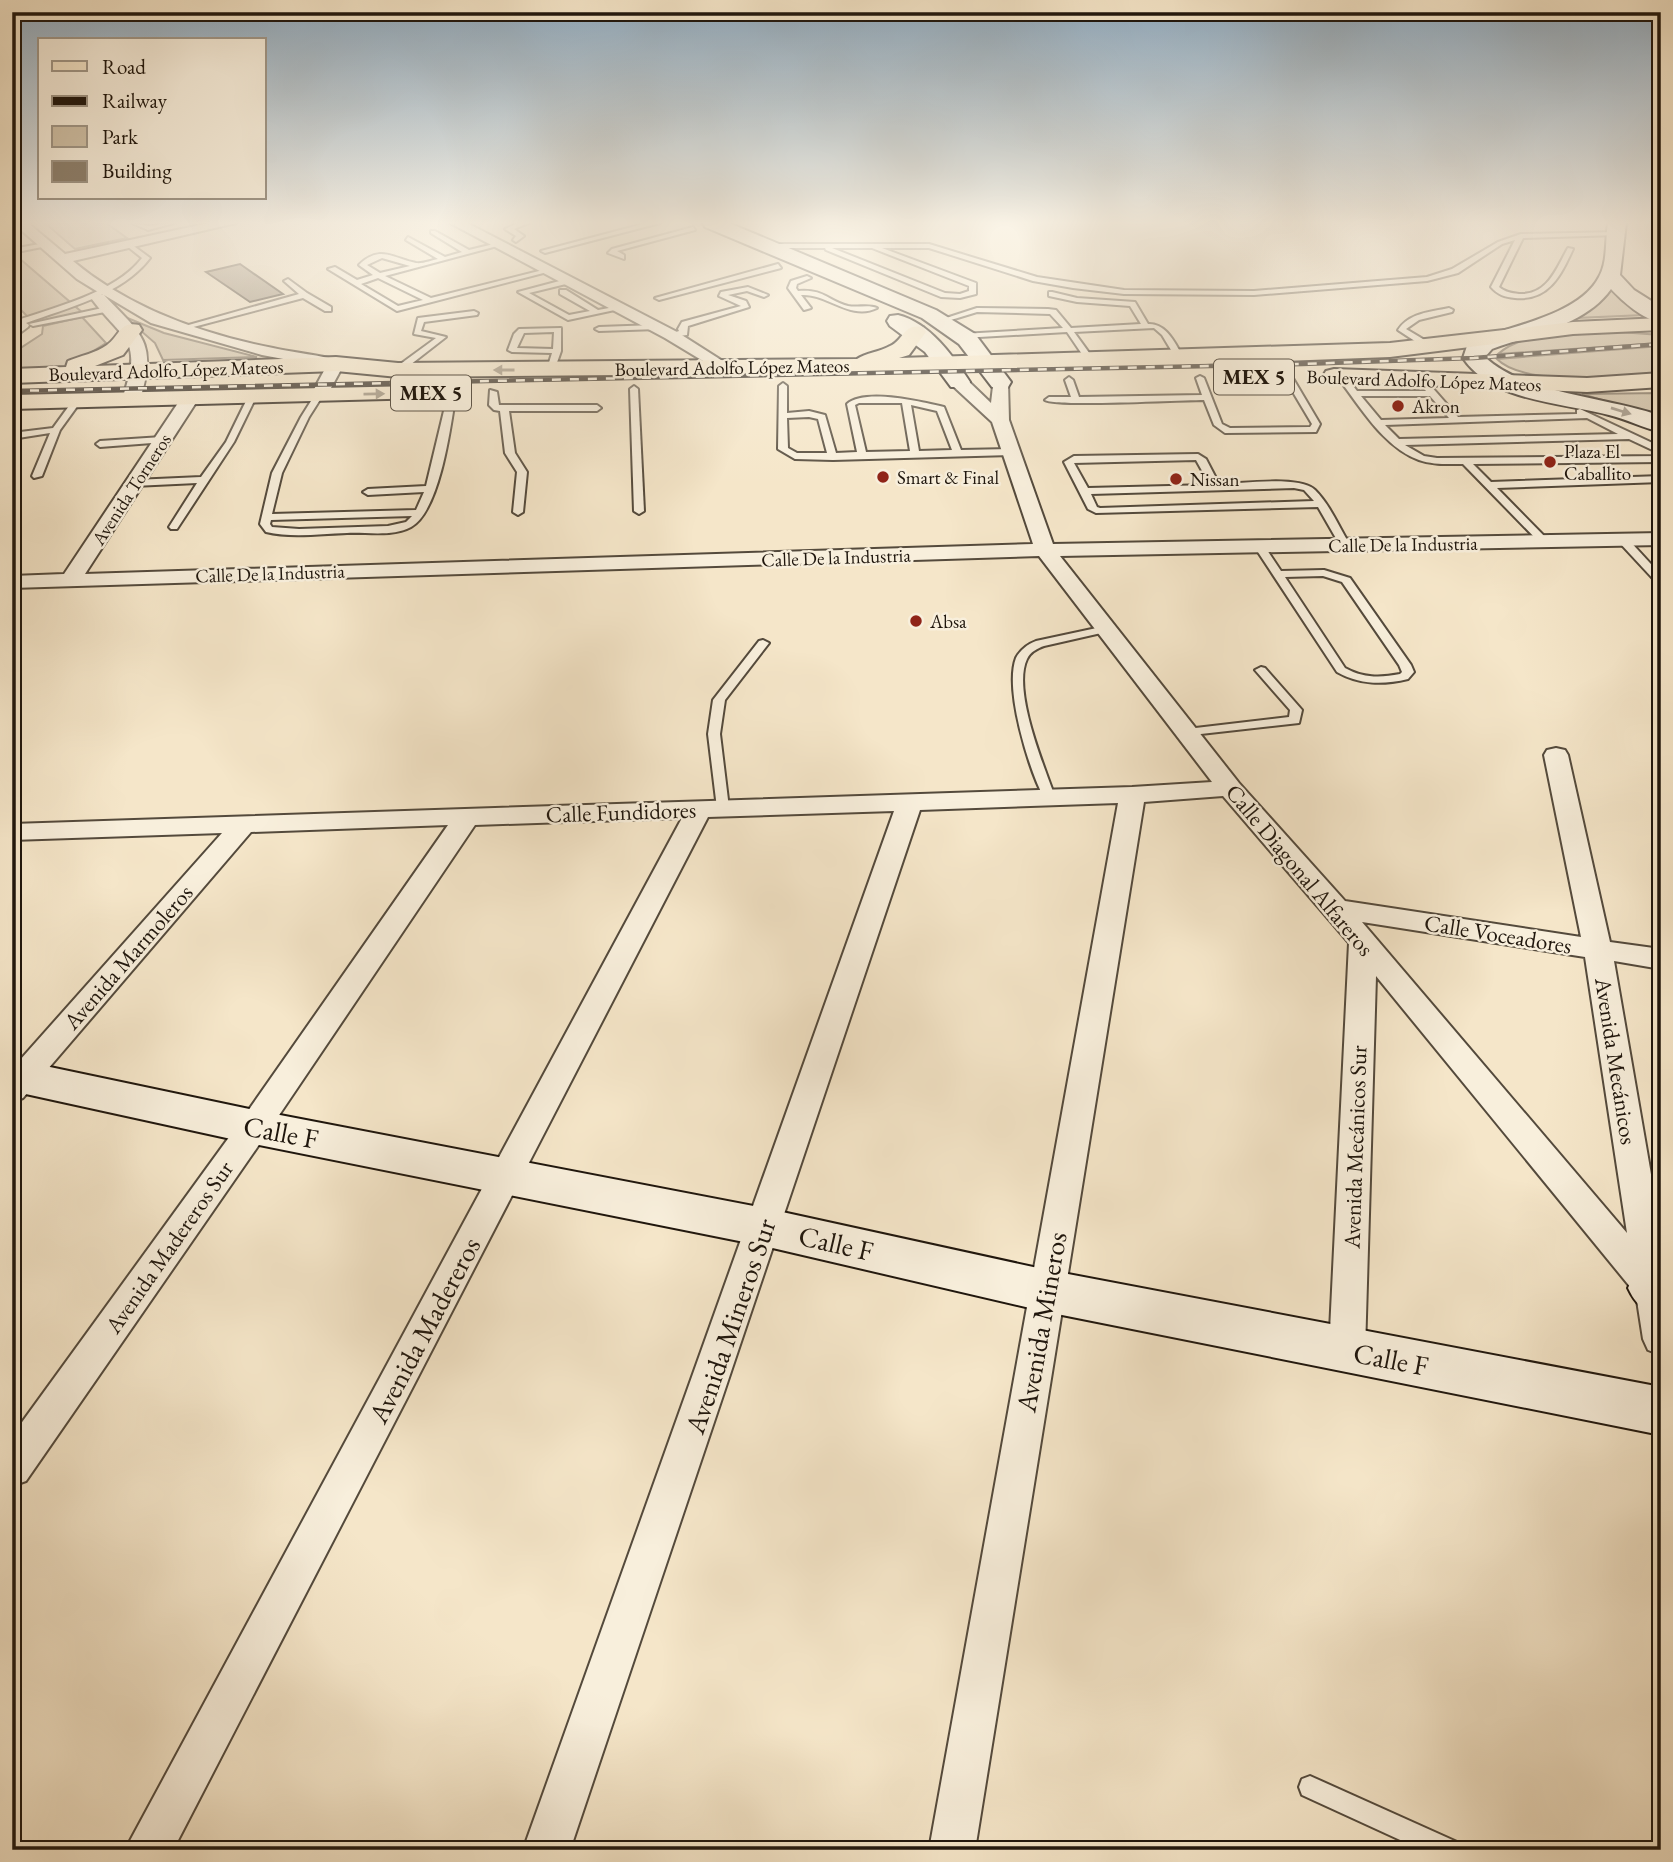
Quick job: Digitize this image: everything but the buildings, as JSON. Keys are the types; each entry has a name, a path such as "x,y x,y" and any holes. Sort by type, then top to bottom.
{"main road":[{"name":"Boulevard Adolfo López Mateos","path":"1076,376 1180,358 1430,347 1573,328 1661,324"},
{"path":"15,376 92,362 115,350 131,330"},
{"path":"856,366 901,350 915,332"},
{"path":"964,338 1076,376"},
{"name":"Boulevard Adolfo López Mateos","path":"15,376 336,364 398,370 554,360 724,367 856,366 952,373 1076,376 1203,388 1288,377 1341,376 1426,386 1508,382 1587,385 1661,380"},
{"name":"Boulevard Adolfo López Mateos","path":"12,402 452,393 499,400 634,389 783,386 952,373"}],"street":[{"path":"108,310 131,330 139,349 141,370 131,399"},
{"path":"136,310 156,320 268,352 336,364 319,395"},
{"path":"623,310 724,367"},
{"path":"876,310 915,332 939,351 952,373"},
{"path":"918,310 941,321 964,338 993,373"},
{"path":"1573,310 1502,337 1475,351 1474,358 1481,368 1508,382 1616,409 1661,425"},
{"name":"Calle Diagonal Alfareros","path":"952,373 1000,420"},
{"name":"Calle Diagonal Alfareros","path":"993,373 1000,420 1045,551 1230,788 1336,909 1656,1292"},
{"name":"Avenida Torneros","path":"71,579 190,398"},
{"name":"Calle De la Industria","path":"12,582 1045,551 1661,539"},
{"name":"Avenida Mecánicos","path":"1556,755 1598,950 1656,1292 1661,1339"},
{"name":"Calle Fundidores","path":"13,833 245,823 1132,795 1230,788"},
{"name":"Avenida Mineros","path":"952,1850 1132,795"},
{"name":"Avenida Mineros Sur","path":"546,1850 910,801"},
{"name":"Avenida Madereros","path":"148,1850 506,1176 711,809"},
{"name":"Avenida Madereros Sur","path":"12,1468 254,1127 467,817"},
{"name":"Avenida Marmoleros","path":"16,1081 245,823"},
{"name":"Calle Voceadores","path":"1336,909 1661,959"},
{"name":"Avenida Mecánicos Sur","path":"1347,1351 1363,944"},
{"name":"Calle F","path":"16,1081 764,1227 1047,1291 1661,1411"}],"lane":[{"path":"12,326 54,310"},
{"path":"12,326 102,310"},
{"path":"182,328 249,310"},
{"path":"552,310 564,317 573,318 612,310"},
{"path":"594,310 598,313"},
{"path":"671,335 684,333 682,328 687,324 736,310"},
{"path":"941,321 977,310 1053,312 1069,330 1076,376 1049,400"},
{"path":"1136,310 1145,325"},
{"path":"1430,347 1402,330 1404,324 1449,310"},
{"path":"398,370 442,337 416,332 421,320 474,313"},
{"path":"12,337 24,325"},
{"path":"964,338 1069,330 1099,325 1156,326 1165,334 1180,358"},
{"path":"599,329 655,327"},
{"path":"560,331 554,360 512,350 519,332 560,331"},
{"path":"1341,376 1398,442 1422,458 1465,461 1661,459"},
{"path":"1203,388 1218,425 1228,431 1312,430 1316,424 1288,377"},
{"path":"783,386 783,449 789,454 833,457 1011,452"},
{"path":"1356,394 1426,386 1456,420"},
{"path":"634,389 639,511"},
{"path":"319,395 305,416 278,473 265,524 269,530 295,532 398,528 411,524 432,489 452,393"},
{"path":"1546,393 1586,416 1661,450"},
{"path":"174,527 230,442 252,397"},
{"path":"518,512 522,472 510,453 499,400 597,408"},
{"path":"37,476 55,430 77,401"},
{"path":"862,456 851,407 853,402 906,401 941,409 958,454"},
{"path":"906,401 915,455"},
{"path":"783,416 809,414 822,417 833,457"},
{"path":"1380,423 1586,416"},
{"path":"12,436 55,430"},
{"path":"1398,442 1633,436"},
{"path":"100,444 162,440"},
{"path":"1214,486 1203,461 1198,457 1074,458 1069,462 1093,509 1099,511 1319,504"},
{"path":"1465,461 1492,485 1544,541"},
{"path":"1492,485 1661,479"},
{"path":"134,483 204,480"},
{"path":"1085,491 1298,485 1310,489 1345,545"},
{"path":"368,492 432,489"},
{"path":"267,517 420,513"},
{"path":"1622,539 1661,581"},
{"path":"1259,546 1277,574 1341,670 1364,680 1387,681 1404,677 1408,672 1346,580 1324,573 1277,574"},
{"path":"1049,797 1023,725 1018,670 1022,655 1032,646 1106,629"},
{"path":"711,809 714,734 719,700 763,643"},
{"path":"1188,733 1295,720 1296,710 1261,670"},
{"path":"1310,1787 1449,1850"}],"green space":[{"path":"21,310 79,310 84,314 34,323"},
{"path":"1588,310 1639,310 1644,315 1575,318"},
{"path":"82,317 106,343 68,367 12,370 12,350 42,334 43,326"},
{"path":"125,317 164,333 257,357 163,360 155,343"},
{"path":"1605,331 1661,335 1661,343 1498,354 1509,346 1535,337"},
{"path":"1661,346 1661,375 1551,377 1510,368 1497,359"},
{"path":"1661,393 1661,418 1582,394"}],"railway":[{"path":"12,391 1302,364 1474,358 1661,344"}],"place":[{"name":"Akron","path":"1398,406"},
{"name":"Plaza El Caballito","path":"1550,462"},
{"name":"Smart & Final","path":"883,477"},
{"name":"Nissan","path":"1176,479"},
{"name":"Absa","path":"916,621"}]}
